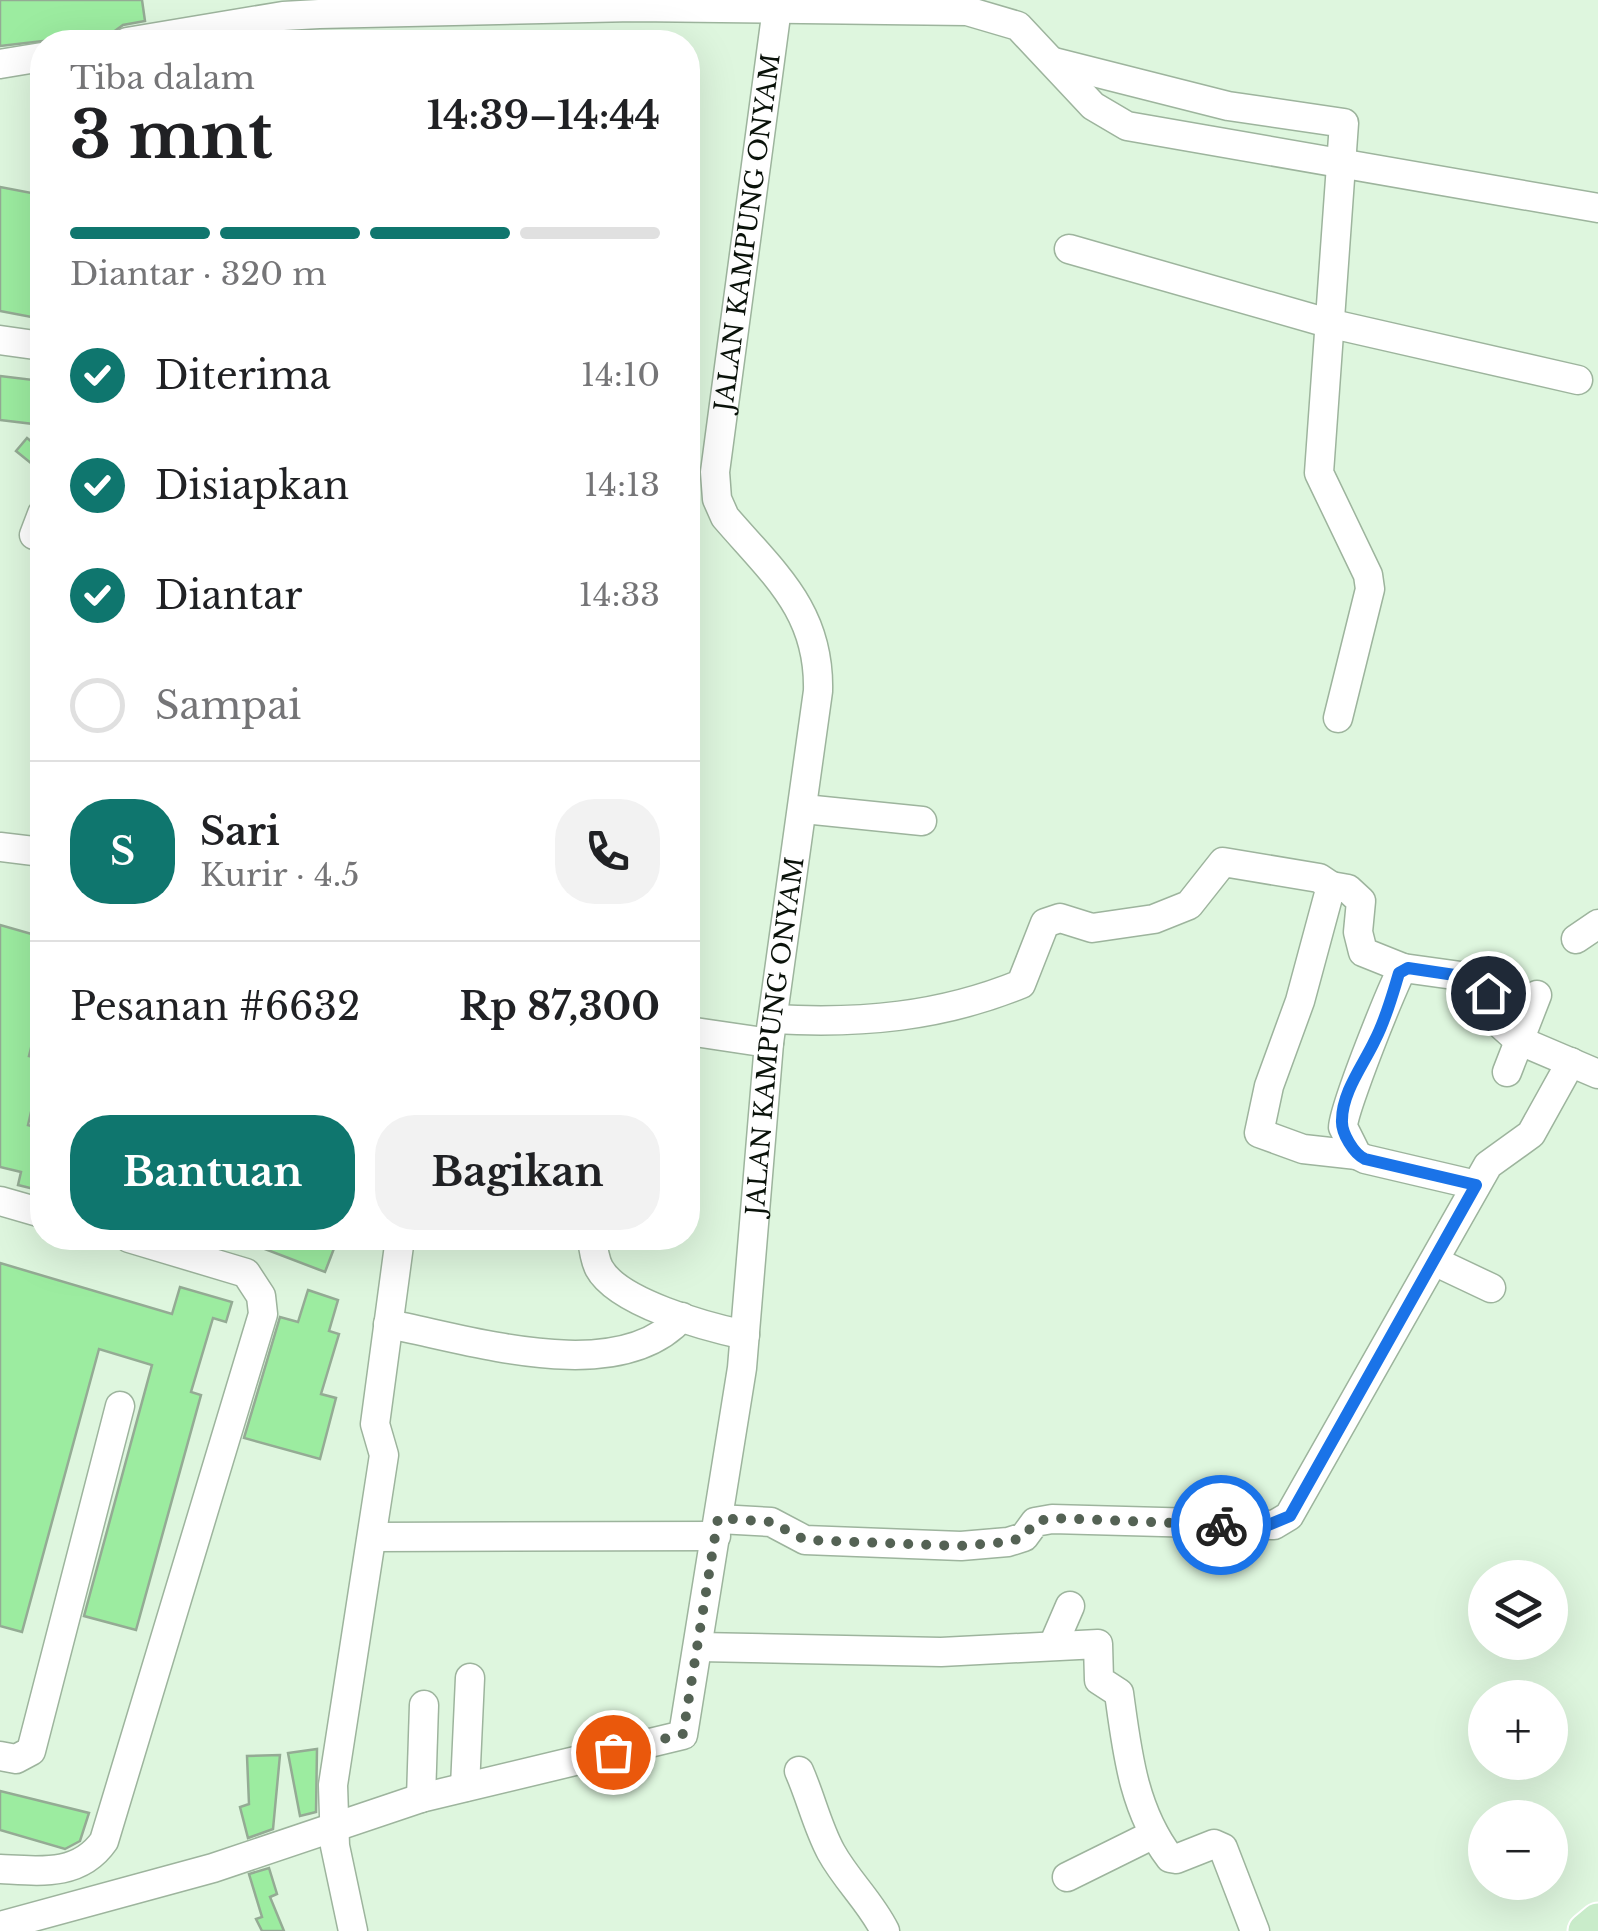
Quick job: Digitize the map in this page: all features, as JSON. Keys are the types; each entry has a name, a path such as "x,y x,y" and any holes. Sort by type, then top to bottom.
{"main road":[{"path":"1586,1931 1598,1921"}],"street":[{"path":"199,30 371,7 634,3 777,8 968,5 1018,26 1093,106 1114,121 1598,208"},
{"name":"JALAN KAMPUNG ONYAM","path":"0,1926 213,1868 421,1798 683,1734 745,1335 771,1031 818,691 813,637 804,613 726,517 718,499 715,472 777,8"},
{"path":"0,64 30,60"},
{"path":"1054,62 1228,106 1344,123 1319,473 1370,580 1360,640 1338,718"},
{"path":"1069,249 1328,324 1578,380"},
{"path":"0,340 30,344"},
{"path":"804,809 922,821"},
{"path":"0,847 30,851"},
{"path":"700,1031 771,1031 965,1007 1021,984 1046,923 1060,918 1092,928 1154,919 1189,905 1223,862 1319,878 1348,890 1361,900 1358,932 1363,952 1403,968 1468,977 1488,993 1497,1021 1518,1040 1598,1074"},
{"path":"1331,886 1300,1001 1268,1086 1259,1133 1303,1149 1358,1156 1476,1185"},
{"path":"1358,1156 1342,1117 1403,968"},
{"path":"1506,1072 1536,995"},
{"path":"374,1537 717,1528 771,1522 805,1540 960,1546 1008,1542 1024,1537 1035,1522 1052,1518 1274,1526 1290,1516 1488,1165 1532,1134 1571,1062"},
{"path":"0,1201 30,1210"},
{"path":"0,1869 52,1872 94,1855 104,1841 263,1314 261,1296 246,1273 169,1250"},
{"path":"353,1931 333,1827 341,1716 374,1537 384,1455 375,1424 398,1250"},
{"path":"594,1250 598,1267 613,1285 682,1318 745,1335"},
{"path":"1436,1262 1491,1288"},
{"path":"388,1324 555,1354 628,1349 654,1342 682,1318"},
{"path":"0,1756 16,1758 32,1751 120,1406"},
{"path":"1054,1643 1070,1606"},
{"path":"698,1647 941,1652 1054,1643 1099,1646 1099,1680 1119,1693 1129,1772 1154,1834 1166,1854 1176,1859 1214,1844 1223,1848 1256,1931"},
{"path":"465,1787 470,1678"},
{"path":"421,1798 424,1705"},
{"path":"799,1771 808,1804 832,1855 868,1899 884,1931"},
{"path":"1067,1876 1154,1834"}],"building":[{"path":"0,0 142,0 145,21 116,30 30,30 30,43 0,46"},
{"path":"0,187 30,193 30,317 0,311"},
{"path":"0,376 30,380 30,424 0,420"},
{"path":"27,438 30,440 30,462 16,451"},
{"path":"0,925 30,934 30,1188 18,1185 21,1172 0,1167"},
{"path":"267,1250 333,1250 325,1272"},
{"path":"0,1263 172,1314 180,1287 232,1302 226,1322 213,1318 191,1392 201,1395 136,1630 84,1616 152,1365 99,1349 22,1632 0,1626"},
{"path":"308,1290 338,1300 329,1331 339,1334 321,1394 336,1398 320,1459 244,1438 280,1317 298,1322"},
{"path":"317,1749 316,1812 300,1816 288,1753"},
{"path":"280,1755 273,1829 248,1838 240,1807 249,1804 247,1756"},
{"path":"0,1791 89,1813 80,1841 65,1849 0,1830"},
{"path":"269,1868 277,1894 270,1897 284,1931 262,1931 256,1919 262,1917 249,1874"}],"way so far":[{"path":"613,1752 672,1739 686,1728 718,1518 771,1522 805,1540 960,1546 1008,1542 1024,1537 1035,1522 1052,1518 1221,1525"}],"route":[{"path":"1221,1525 1261,1528 1274,1526 1290,1516 1369,1383 1476,1185 1358,1156 1343,1127 1342,1117 1356,1076 1376,1039 1399,973 1408,968 1468,977 1488,993"}]}
